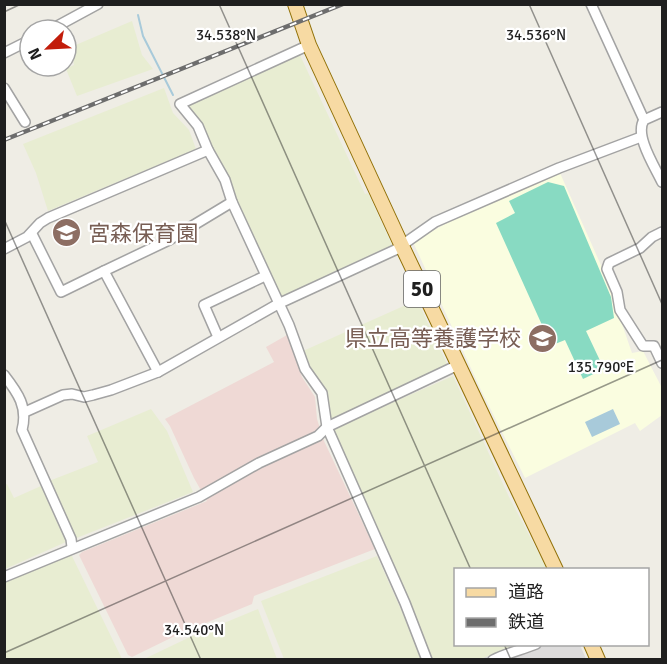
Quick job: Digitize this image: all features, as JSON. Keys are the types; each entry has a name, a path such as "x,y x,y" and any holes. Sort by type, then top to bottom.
{"main road":[{"name":"50","path":"295,4 309,45 555,568"},
{"path":"591,646 598,660"}],"street":[{"path":"72,18 98,4"},
{"path":"591,4 644,120"},
{"path":"309,45 180,104 198,126 225,180 232,202 292,333 305,369 322,393 327,427 405,603 427,660"},
{"path":"4,53 18,46"},
{"path":"4,88 25,122"},
{"path":"663,112 644,120 640,128 641,137 663,182"},
{"path":"25,412 63,395 72,394 84,397 93,395 158,372 278,304 395,250 435,222 560,168 641,137"},
{"path":"4,249 32,234 40,223 56,214 208,150"},
{"path":"32,234 62,292 169,240 232,202"},
{"path":"663,232 652,237 640,248 609,263 607,268 617,292 620,310 643,346 654,346 663,363"},
{"path":"104,271 158,372"},
{"path":"218,337 204,305 265,276"},
{"path":"4,577 72,547 199,497 259,464 318,436 327,427 458,365"},
{"path":"4,375 17,392 25,412 22,430 72,547"},
{"path":"493,660 512,651 517,652 533,646"}],"shaded area":[{"path":"132,21 142,55 153,69 77,96 70,78 78,78 78,44"},
{"path":"299,53 365,194 368,193 392,245 280,297 227,177 199,122 185,105"},
{"path":"164,88 173,113 189,130 196,149 48,211 36,173 23,144"},
{"name":"県立高等養護学校","path":"560,173 604,272 632,353 643,351 662,388 662,415 640,431 635,423 525,478 481,390 413,242 463,214"},
{"path":"417,300 448,366 329,420 303,351"},
{"path":"287,335 302,377 315,397 317,419 324,441 375,549 254,596 252,604 179,634 132,657 128,655 79,555 207,501 165,419 274,362 266,347"},
{"path":"453,376 509,497 546,568 454,568 454,646 517,646 481,659 432,659 332,431 334,428"},
{"path":"151,409 167,431 193,492 74,539 49,481 98,462 87,436"},
{"path":"7,484 14,498 41,486 66,542 5,569 4,485"},
{"path":"70,552 122,659 5,659 4,580"},
{"path":"377,556 421,659 284,659 261,601"},
{"path":"258,609 277,659 144,659 188,638"},
{"path":"508,646 580,646 586,659 477,660"}],"green space":[{"path":"548,182 564,186 611,297 614,318 586,331 604,369 583,379 565,340 555,344 557,336 553,330 542,325 496,223 515,213 509,201"}],"water":[{"path":"613,409 620,424 592,437 585,422"}],"waterway":[{"path":"138,15 143,36 173,95"}],"railway":[{"path":"4,140 343,4"}],"place":[{"name":"宮森保育園","path":"67,233"},
{"name":"県立高等養護学校","path":"542,338"}]}
